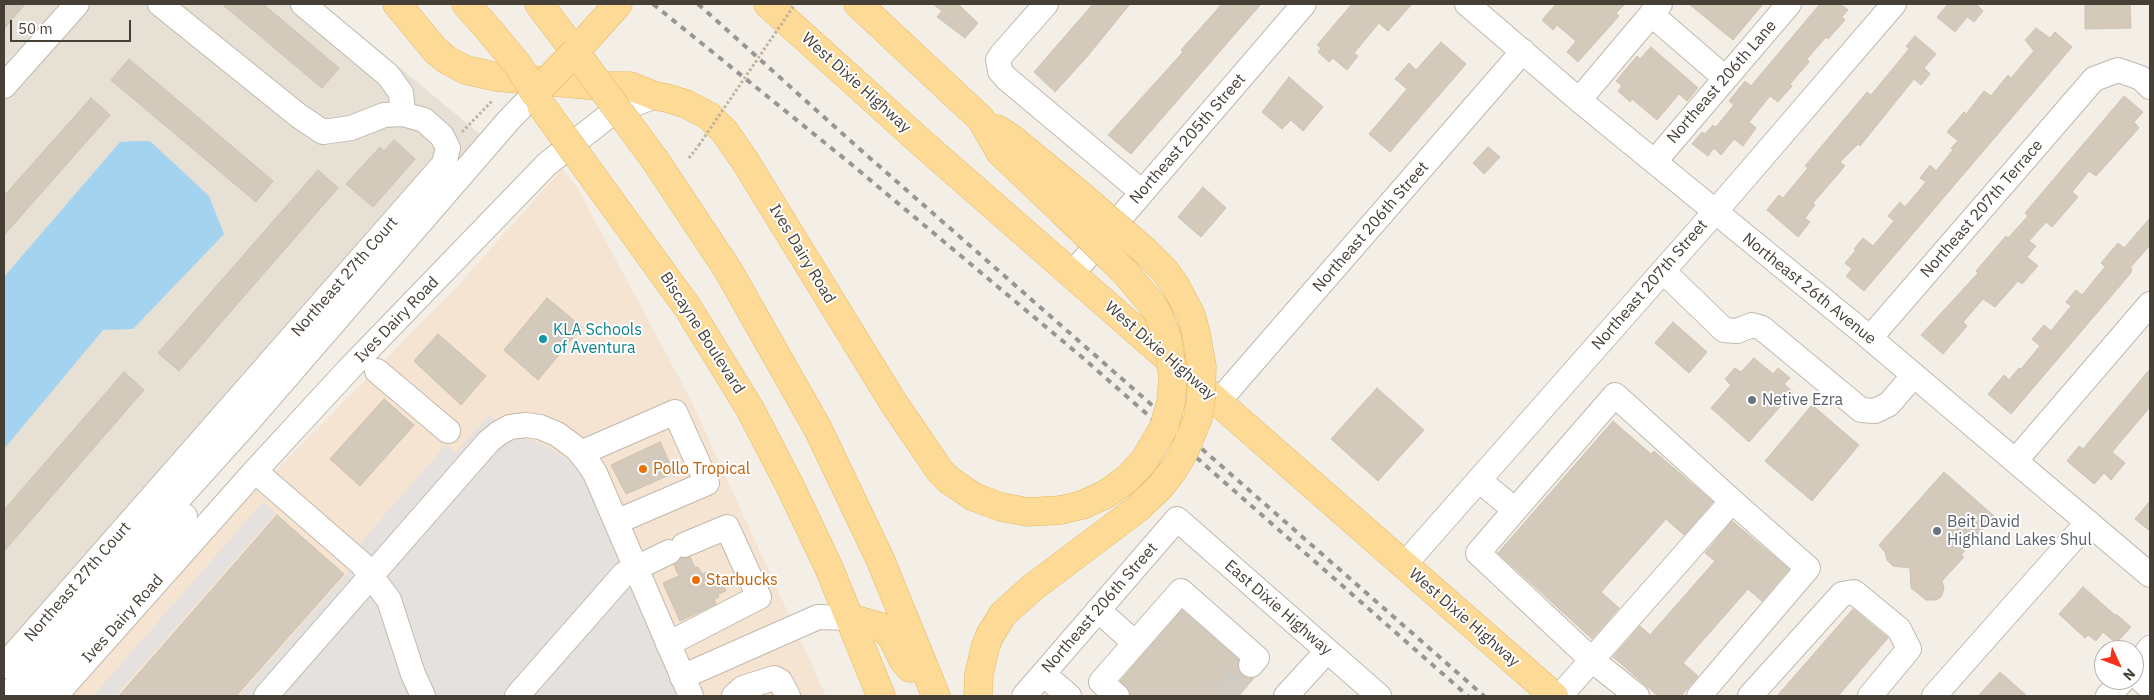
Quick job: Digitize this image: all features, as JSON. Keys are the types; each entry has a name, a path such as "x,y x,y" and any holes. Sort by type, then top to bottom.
{"main road":[{"path":"397,4 436,50 447,60 466,70 497,77 600,86 630,86 655,96"},
{"name":"Biscayne Boulevard","path":"466,4 518,65 538,99 677,292 735,384 790,486 850,618 881,696"},
{"name":"Ives Dairy Road","path":"538,99 575,52 618,4"},
{"name":"West Dixie Highway","path":"768,4 916,138 1554,696"},
{"path":"858,4 981,119 1011,138 1070,202 1146,251 1165,271 1175,284 1191,315 1202,367 1201,399 1198,418 1184,452 1174,469 1160,487 1137,509 1026,593 1003,614 990,635 981,661 978,696"},
{"path":"542,6 655,160 728,270 810,414 880,559 934,696"},
{"name":"Ives Dairy Road","path":"655,96 667,98 709,116 725,132 770,201 893,402 940,471 949,480 974,497 1001,507 1028,512 1061,510 1082,505 1106,494 1126,480 1144,462 1164,427 1171,402 1174,376 1167,337 1158,314 1070,202"},
{"path":"850,618 884,628 897,645 903,660 934,696"}],"street":[{"path":"4,86 77,4"},
{"name":"Northeast 27th Court","path":"4,666 444,164 448,148 442,136 424,120 403,114 384,115 351,128 323,132 298,116 160,4"},
{"path":"302,4 388,75 401,93 403,114"},
{"path":"1046,4 1009,45 998,60 998,65 1006,78 1142,192"},
{"name":"Northeast 205th Street","path":"1072,274 1304,4"},
{"name":"Northeast 26th Avenue","path":"1467,4 1579,100 2016,460 2150,575"},
{"name":"Northeast 206th Lane","path":"1655,161 1789,4"},
{"name":"Northeast 207th Street","path":"1404,565 1715,212 1894,4"},
{"path":"1579,100 1656,9 1725,78"},
{"name":"Northeast 206th Street","path":"1218,402 1523,51"},
{"name":"Northeast 207th Terrace","path":"1870,338 2094,79 2118,70 2141,78 2150,87"},
{"name":"Ives Dairy Road","path":"55,696 255,471 356,362 551,159 612,112 655,96"},
{"name":"Ives Dairy Road","path":"7,696 137,545 538,99"},
{"name":"Ives Dairy Road","path":"29,696 486,157"},
{"path":"1662,271 1724,330 1737,331 1752,325 1762,328 1861,410 1875,411 1889,404 1914,375"},
{"path":"2016,460 2150,304"},
{"path":"377,372 448,431"},
{"path":"1637,696 1592,660 1478,553 1614,395 1808,568 1699,696"},
{"path":"581,453 675,412 706,482 616,522"},
{"path":"266,696 489,441 510,427 526,425 540,427 557,434 581,453 595,473 687,688 818,617 850,618"},
{"path":"255,471 362,564 389,600 413,674 423,696"},
{"path":"1479,480 1515,510"},
{"path":"1560,696 1732,502"},
{"name":"Northeast 206th Street","path":"1024,696 1057,686 1098,610 1176,519"},
{"name":"East Dixie Highway","path":"1176,519 1378,696"},
{"path":"1934,696 2088,522"},
{"path":"517,696 624,574 727,526 759,597 668,644"},
{"path":"1117,696 1101,682 1181,591 1256,658 1251,665"},
{"path":"1750,696 1842,594 1854,592 1899,629 1909,649 1870,696"},
{"path":"1098,610 1135,643"},
{"path":"1286,696 1327,651"},
{"path":"2144,668 2150,688"},
{"path":"734,696 743,688 774,678 780,681 788,696"}],"path":[{"path":"689,158 795,4"},
{"path":"460,133 493,100"}],"shaded area":[{"path":"4,4 323,4 481,135 4,671"},
{"path":"562,169 577,187 690,398 826,696 69,696 244,503 453,291"},
{"path":"489,415 512,436 539,442 574,464 603,510 682,696 239,696 350,570 364,539 446,445 455,453"},
{"path":"263,502 276,513 115,696 93,696"}],"water":[{"path":"150,141 209,196 224,234 133,329 103,330 4,449 4,277 120,142"}],"building":[{"path":"4,4 25,4 4,29"},
{"path":"222,4 263,4 339,68 322,88"},
{"path":"933,4 958,4 978,23 965,38 937,17 942,11"},
{"path":"1093,4 1130,4 1086,58 1055,92 1034,72"},
{"path":"1222,4 1261,4 1131,154 1108,135 1183,52 1181,50"},
{"path":"1352,4 1412,4 1388,31 1379,23 1354,53 1358,56 1347,70 1333,58 1329,62 1318,52 1321,48 1317,45"},
{"path":"1556,4 1625,4 1616,13 1619,16 1578,62 1567,52 1576,41 1557,25 1553,30 1542,20"},
{"path":"1689,4 1763,4 1733,40"},
{"path":"1820,4 1840,4 1848,10 1842,17 1845,20 1828,39 1826,37 1807,59 1809,62 1790,84 1792,86 1778,102 1770,96 1749,122 1756,128 1743,146 1734,139 1721,155 1714,148 1708,156 1692,144 1702,132 1705,134 1713,125 1716,127 1734,105 1729,101 1745,81 1751,86"},
{"path":"1948,4 1978,4 1983,11 1974,22 1967,17 1955,32 1937,17"},
{"path":"2085,4 2130,4 2131,28 2085,29"},
{"path":"2036,28 2050,38 2055,32 2072,47 1864,291 1846,276 1852,269 1845,263 1856,250 1854,249 1863,238 1873,246 1894,221 1888,216 1900,202 1905,207 1926,182 1920,178 1930,165 1936,171 1953,150 1951,148 1958,141 1947,132 1964,112 1966,114 1984,91 1991,96 2008,75 2011,78 2034,51 2025,40"},
{"path":"1915,36 1936,54 1924,68 1930,74 1921,85 1914,79 1860,146 1858,144 1840,162 1845,166 1813,203 1815,205 1805,218 1810,222 1798,237 1767,210 1779,195 1783,198 1808,168 1805,166 1867,92 1871,95 1909,49 1906,46"},
{"path":"1441,42 1466,64 1390,152 1369,134 1407,89 1395,79 1409,63 1416,70"},
{"path":"1651,47 1698,88 1687,101 1679,94 1657,120 1632,99 1630,102 1618,91 1622,86 1616,81 1637,56 1640,59"},
{"path":"129,59 273,181 256,202 111,80"},
{"path":"1289,77 1323,107 1303,131 1291,120 1282,129 1262,112"},
{"path":"2124,96 2143,112 2134,122 2139,128 2096,176 2089,171 2072,192 2078,197 2052,227 2046,222 2029,241 2036,246 2027,257 2038,266 2022,284 2018,281 1995,307 1983,299 1963,322 1967,326 1943,354 1921,335 1978,273 1976,271 2006,236 2008,238 2028,216 2025,213"},
{"path":"91,98 110,115 4,235 4,196"},
{"path":"394,140 415,159 373,207 346,184 380,147 384,151"},
{"path":"1488,147 1500,157 1484,174 1473,163"},
{"path":"318,170 338,188 179,371 158,353"},
{"path":"1203,187 1226,208 1201,237 1178,217"},
{"path":"2150,218 2150,245 2130,268 2132,269 2130,274 2011,414 1988,394 2004,375 2009,380 2019,368 2021,369 2040,346 2032,339 2044,325 2051,331 2071,306 2066,302 2076,290 2082,295 2105,267 2101,263 2118,243 2124,248"},
{"name":"KLA Schools of Aventura","path":"547,298 582,327 538,380 504,350"},
{"path":"1673,322 1707,352 1689,373 1655,343"},
{"path":"438,334 486,376 461,405 414,361"},
{"name":"Netive Ezra","path":"1754,358 1773,374 1778,368 1790,378 1784,384 1793,392 1749,442 1711,408 1731,385 1725,379 1735,368 1741,372"},
{"path":"2150,369 2150,407 2112,452 2125,463 2111,480 2104,473 2094,484 2067,461 2079,446 2083,449"},
{"path":"124,372 144,390 4,551 4,510"},
{"path":"1377,388 1424,430 1378,481 1331,439"},
{"path":"384,399 414,425 360,486 330,459"},
{"path":"1812,405 1859,445 1812,501 1765,461"},
{"path":"1613,421 1651,454 1654,451 1713,502 1684,535 1666,519 1601,592 1619,608 1592,639 1498,553"},
{"name":"Pollo Tropical","path":"660,442 674,473 626,494 611,465"},
{"name":"Beit David Highland Lakes Shul","path":"1944,472 1994,516 1961,555 1964,557 1942,581 1944,589 1941,597 1936,600 1926,600 1911,588 1910,568 1893,566 1887,560 1885,552 1879,545"},
{"path":"2150,501 2150,531 2135,519"},
{"path":"277,515 344,574 236,696 119,696"},
{"path":"1732,521 1789,569 1762,601 1748,589 1683,663 1698,676 1681,696 1658,696 1613,657 1640,626 1650,635 1715,561 1705,553"},
{"name":"Starbucks","path":"690,557 695,568 698,567 702,574 707,572 709,577 718,572 726,591 718,594 719,597 714,599 716,604 680,621 663,583 679,576 674,565 681,558"},
{"path":"2083,587 2131,627 2119,640 2112,640 2103,632 2095,640 2088,635 2085,638 2059,614"},
{"path":"1853,609 1888,638 1838,696 1777,696"},
{"path":"1182,610 1239,660 1238,669 1242,675 1254,678 1238,696 1130,696 1130,691 1120,681"},
{"path":"2000,672 2027,696 1978,696"}],"tunnel":[{"path":"1223,696 1251,665"}],"railway":[{"path":"653,4 851,164 1083,358 1468,696"},
{"path":"698,4 863,152 1484,696"}],"place":[{"name":"KLA Schools of Aventura","path":"543,339"},
{"name":"Netive Ezra","path":"1752,400"},
{"name":"Pollo Tropical","path":"643,469"},
{"name":"Beit David Highland Lakes Shul","path":"1937,531"},
{"name":"Starbucks","path":"696,580"}]}
